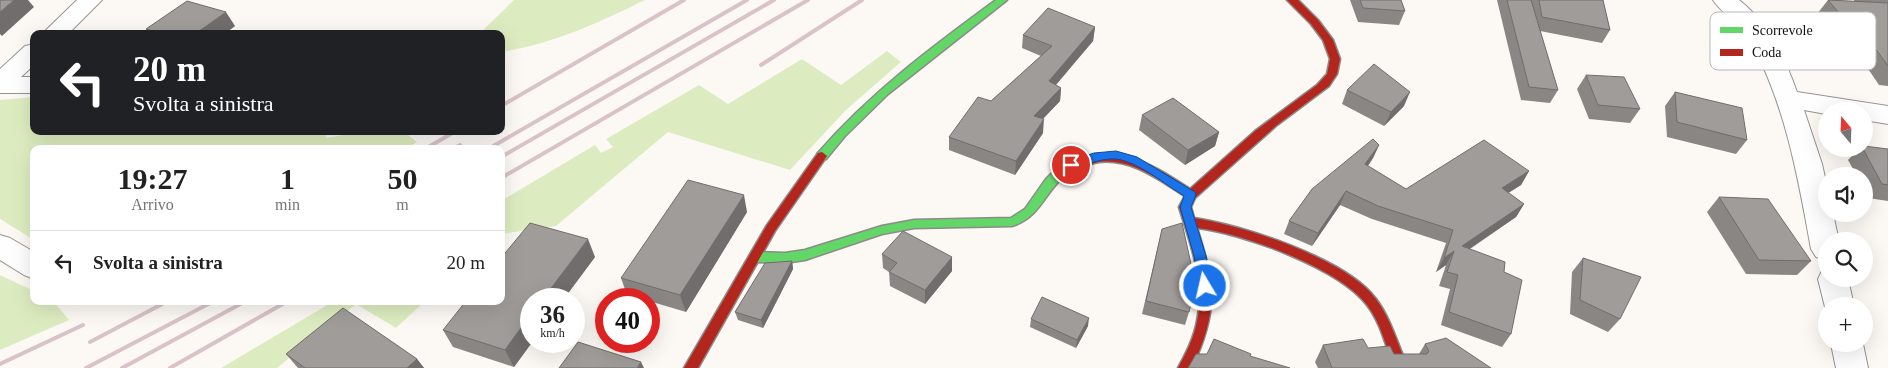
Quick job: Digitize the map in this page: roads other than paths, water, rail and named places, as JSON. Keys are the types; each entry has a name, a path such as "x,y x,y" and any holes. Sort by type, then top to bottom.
{"street":[{"path":"58,30 91,0"},
{"path":"690,368 794,193 828,149 882,94 919,61 1002,0"},
{"path":"1185,368 1205,315 1206,298 1204,274 1185,207 1191,195 1293,106 1331,79 1335,64 1333,50 1315,24 1292,0"},
{"path":"1724,0 1740,12"},
{"path":"0,84 30,56"},
{"path":"1777,70 1809,164 1823,232"},
{"path":"0,84 30,85"},
{"path":"1787,99 1888,115"},
{"path":"755,257 788,258 912,224 994,223 1020,220 1032,211 1038,195 1052,177 1071,165 1094,157 1116,155 1134,159 1191,195"},
{"path":"1190,222 1220,227 1251,238 1329,271 1353,284 1367,296 1378,312 1401,368"},
{"path":"0,246 30,265"},
{"path":"1849,352 1852,368"}],"railway":[{"path":"505,104 684,0"},
{"path":"495,145 747,0"},
{"path":"505,155 774,0"},
{"path":"505,176 808,0"},
{"path":"761,65 862,0"},
{"path":"432,145 449,135"},
{"path":"90,342 160,305"},
{"path":"86,368 206,305"},
{"path":"122,368 239,305"},
{"path":"170,368 281,305"},
{"path":"0,364 83,325"}]}
